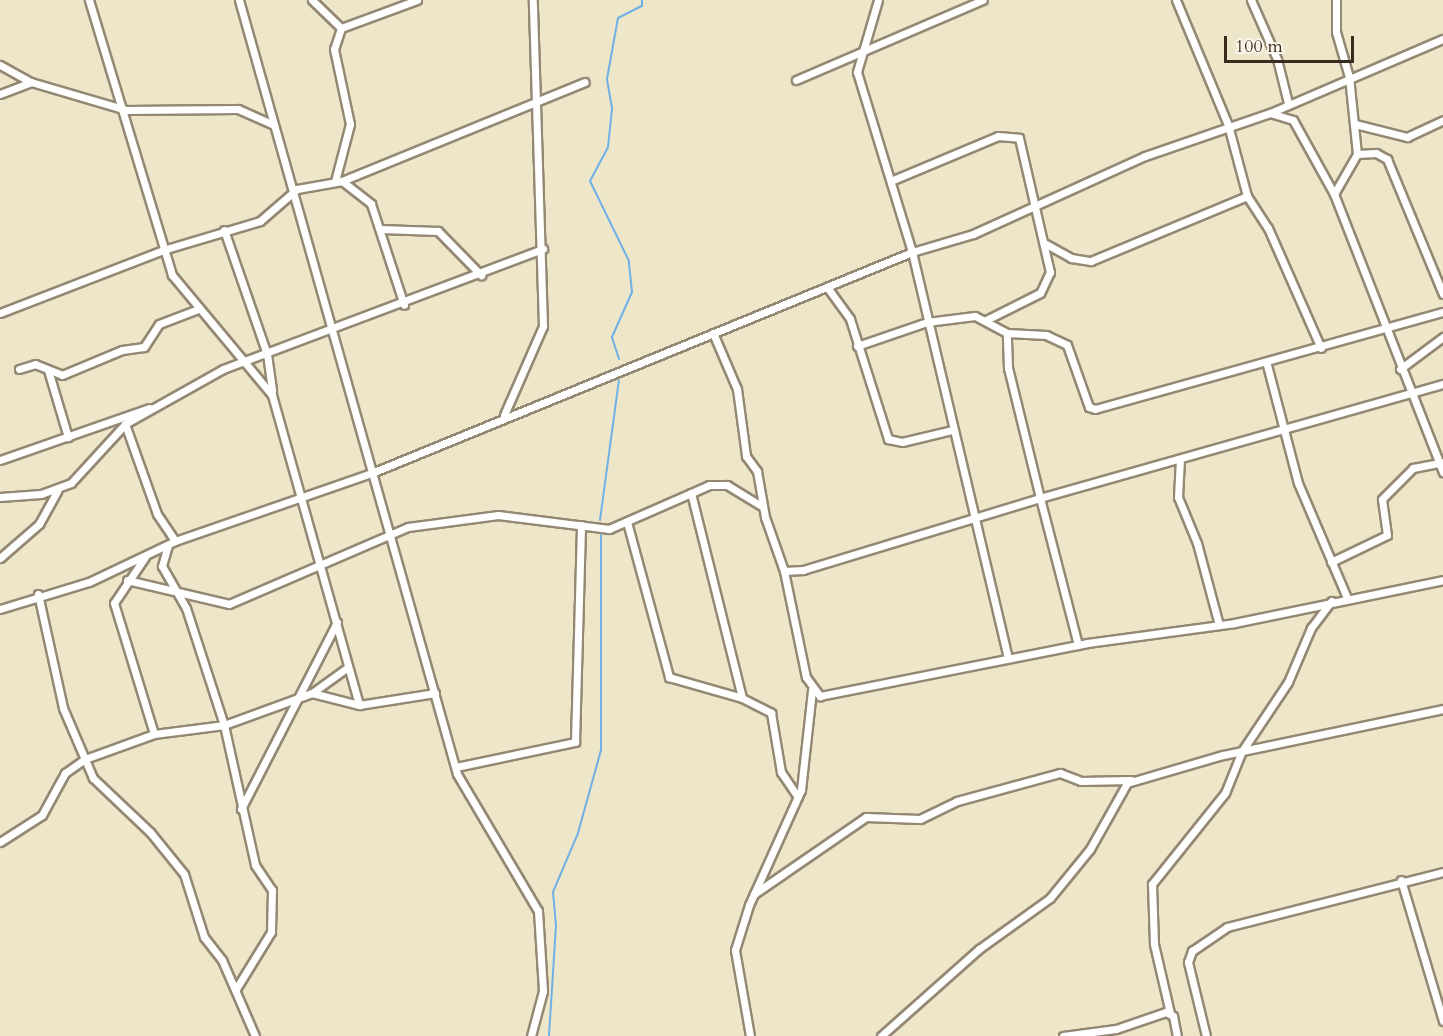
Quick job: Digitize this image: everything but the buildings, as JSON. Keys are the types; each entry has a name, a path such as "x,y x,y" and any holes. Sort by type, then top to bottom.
{"street":[{"path":"89,0 126,110 163,250 177,284 242,363 272,395"},
{"path":"239,0 456,767 537,911 543,991 531,1036"},
{"path":"312,0 341,28"},
{"path":"341,28 417,0"},
{"path":"504,415 543,326 543,249 533,0"},
{"path":"878,0 857,72 892,180 912,252 952,430 978,519 1008,658"},
{"path":"796,80 983,0"},
{"path":"1176,0 1228,125 1247,196 1268,228 1322,348"},
{"path":"1251,0 1277,59 1288,102"},
{"path":"1334,194 1357,154 1349,77 1336,32 1336,0"},
{"path":"338,181 350,124 334,49 341,28"},
{"path":"0,609 38,594 89,582 175,541 374,472 504,415 912,252 1034,209 1145,156 1228,125 1270,113 1288,102 1443,39"},
{"path":"0,65 31,82 126,110 238,109 274,124"},
{"path":"0,94 31,82"},
{"path":"0,313 163,250 260,220 293,191 338,181 585,82"},
{"path":"1270,113 1293,120 1334,194 1408,393 1443,472"},
{"path":"1355,123 1407,137 1443,120"},
{"path":"892,180 1010,134 1023,145 1034,209 1046,244 1047,285 986,320"},
{"path":"1357,154 1377,153 1386,159 1443,294"},
{"path":"338,181 360,190 380,229 404,305"},
{"path":"1046,244 1071,258 1091,261 1247,196"},
{"path":"380,229 438,231 481,274"},
{"path":"224,230 267,354 272,395 321,561 359,705"},
{"path":"0,558 39,524 57,491 93,464 125,424 242,363 333,332 543,249"},
{"path":"826,287 850,319 888,439 902,442 952,430"},
{"path":"19,369 35,364 62,375 122,350 138,350 159,324 198,309"},
{"path":"857,346 927,322 961,314 986,320 1007,333 1046,335 1067,345 1089,406 1095,408 1267,365 1443,312"},
{"path":"713,333 737,388 736,412 784,571 795,638 812,690 810,735 798,797 754,894 735,950 750,1036"},
{"path":"1007,333 1008,368 1078,645"},
{"path":"1400,369 1443,338"},
{"path":"1267,365 1282,430 1330,562 1347,598"},
{"path":"48,370 68,437"},
{"path":"784,571 978,519 1040,498 1443,384"},
{"path":"0,460 68,437 125,412 157,406"},
{"path":"125,424 157,514 175,541"},
{"path":"1180,459 1178,497 1197,543 1219,625"},
{"path":"1330,562 1387,536 1382,499 1413,468 1440,463"},
{"path":"128,580 229,604 321,561 390,533 498,515 609,529 691,493 727,485 763,507"},
{"path":"0,497 57,491"},
{"path":"691,493 742,698"},
{"path":"627,522 669,677 742,698 771,713 781,772 798,797"},
{"path":"456,767 575,742 581,525"},
{"path":"168,545 162,566 177,592 224,725 255,865 272,890 271,932 236,989"},
{"path":"146,555 114,603 154,734"},
{"path":"812,690 820,696 881,687 1008,658 1078,645 1219,625 1443,580"},
{"path":"38,594 63,708 85,759 105,795 150,832 184,874 204,937 236,989 255,1036"},
{"path":"1178,1036 1170,1013 1149,896 1152,884 1225,793 1242,751 1288,681 1311,628 1331,601"},
{"path":"242,809 295,699 337,622"},
{"path":"0,842 42,815 65,773 85,759 154,734 224,725 312,693 348,667"},
{"path":"312,693 359,705 435,693"},
{"path":"754,894 866,817 920,819 957,801 1060,773 1081,781 1134,779 1242,751 1443,709"},
{"path":"881,1036 979,949 1050,898 1090,849 1134,779"},
{"path":"1206,1036 1188,962 1192,951 1227,927 1401,880 1443,872"},
{"path":"1401,880 1443,1021"},
{"path":"1063,1036 1116,1032 1170,1013"}],"waterway":[{"path":"619,359 612,337 632,292 629,261 590,181 608,147 612,108 607,79 618,18 642,6 642,0"},
{"path":"600,520 619,380"},
{"path":"549,1036 556,926 553,892 578,833 601,750 601,535"}]}
